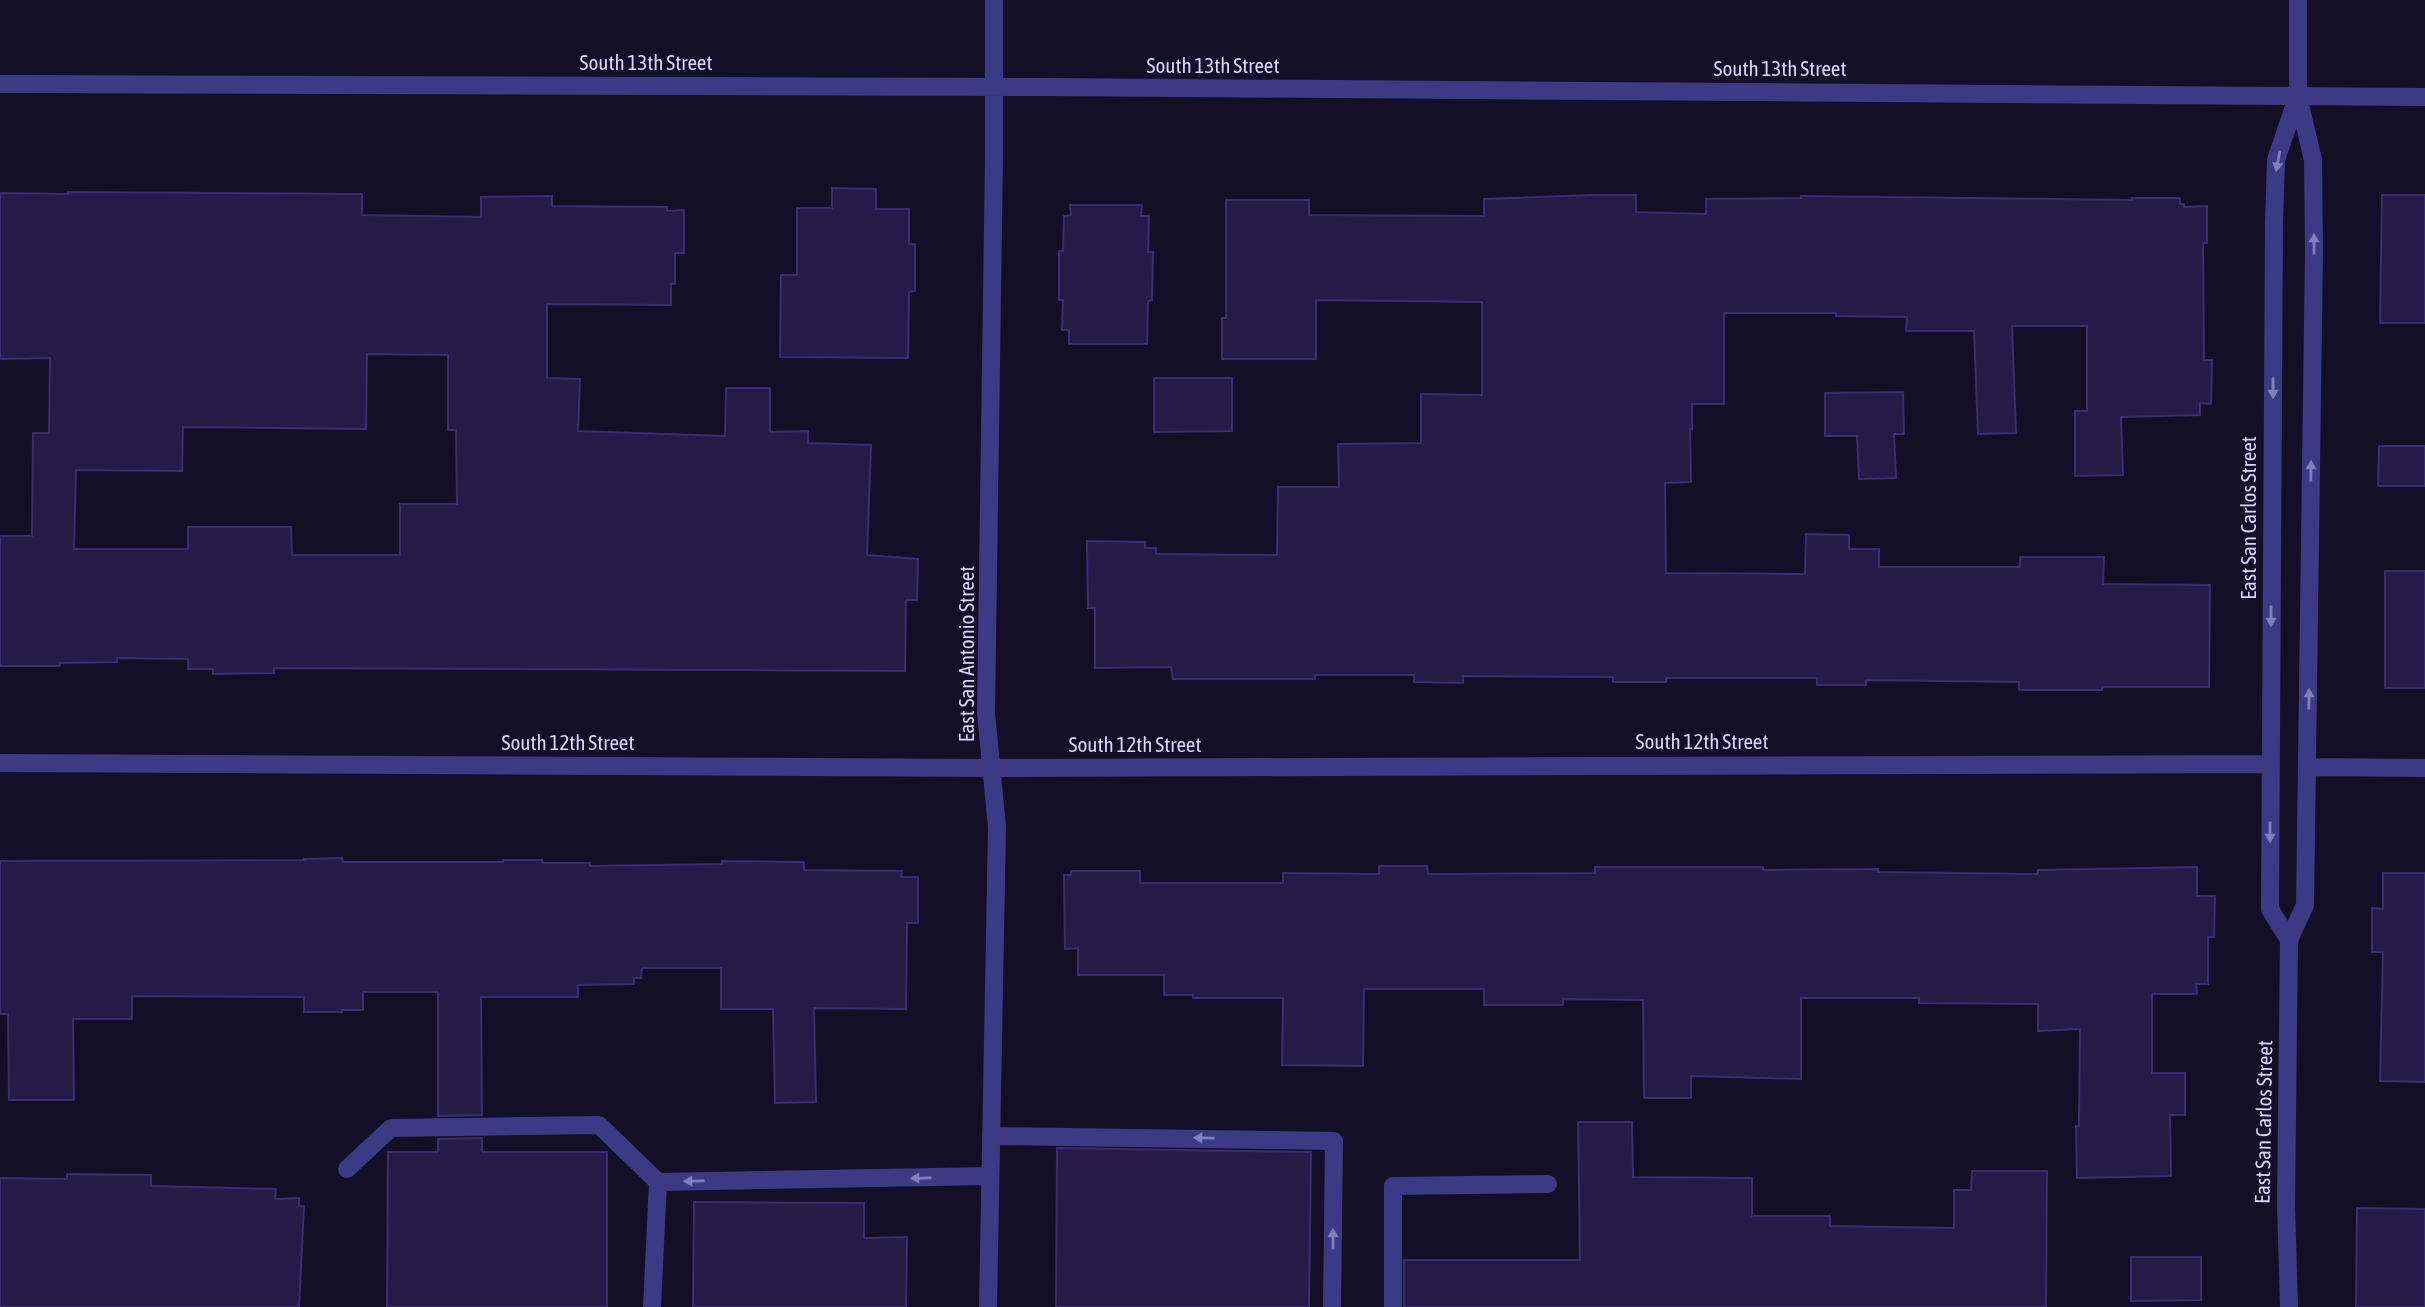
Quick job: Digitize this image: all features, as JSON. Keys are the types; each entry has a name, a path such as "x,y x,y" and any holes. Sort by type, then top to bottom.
{"street":[{"name":"East San Antonio Street","path":"988,1307 997,827 986,713 994,0"},
{"name":"East San Carlos Street","path":"2287,1306 2289,940 2305,905 2308,767 2313,160 2298,96 2298,0"},
{"name":"South 13th Street","path":"0,85 994,87 2425,97"},
{"name":"East San Carlos Street","path":"2289,940 2270,909 2276,160 2298,96"},
{"name":"South 12th Street","path":"0,763 991,768 2270,764"},
{"path":"2308,767 2425,768"},
{"path":"347,1169 391,1128 599,1125 658,1182 990,1176"},
{"path":"991,1136 1334,1141 1332,1307"},
{"path":"652,1307 658,1182"},
{"path":"1393,1307 1392,1186 1548,1184"}],"building":[{"path":"832,188 876,189 876,209 909,209 909,244 915,244 915,291 909,292 908,358 780,357 781,275 797,275 797,208 832,208"},
{"path":"0,193 362,194 362,215 481,217 481,197 552,196 552,206 667,207 667,211 684,210 684,253 675,253 675,284 671,284 671,305 547,304 547,378 580,379 578,431 725,436 726,388 770,388 770,432 808,431 808,443 871,445 867,555 918,559 917,600 906,600 905,671 274,668 274,673 213,674 213,669 188,669 188,659 117,658 117,662 60,663 60,666 0,666 0,536 32,536 33,433 49,433 50,358 0,359","holes":["367,354 448,355 448,430 456,430 457,504 400,504 400,555 292,555 291,527 188,527 188,549 74,549 76,470 182,471 183,427 366,429"]},
{"path":"1636,195 1636,212 1706,214 1706,199 1801,196 2132,200 2180,198 2180,204 2184,204 2184,207 2207,206 2207,243 2203,243 2204,360 2212,360 2211,404 2200,403 2200,415 2121,417 2123,475 2075,476 2075,411 2087,411 2087,326 2012,326 2016,433 1978,434 1974,331 1906,331 1907,317 1836,316 1836,313 1724,313 1724,404 1692,404 1691,482 1665,483 1666,573 1805,574 1806,534 1849,535 1849,549 1879,549 1879,567 2020,567 2020,557 2104,557 2103,584 2210,585 2209,687 2019,690 2019,682 1866,680 1866,685 1817,685 1817,678 1666,678 1666,682 1613,682 1613,677 1463,676 1463,683 1414,682 1414,675 1315,675 1315,679 1173,679 1171,667 1095,668 1095,608 1088,608 1087,541 1145,542 1145,548 1156,548 1156,554 1277,555 1278,487 1339,487 1338,444 1421,443 1421,394 1482,395 1482,302 1316,300 1316,359 1222,359 1222,318 1226,318 1226,200 1309,200 1309,215 1484,216 1484,199"},
{"path":"2382,195 2425,195 2425,323 2380,323"},
{"path":"1070,205 1142,205 1141,216 1149,216 1148,252 1153,252 1152,300 1148,301 1147,344 1069,344 1069,330 1062,330 1063,300 1059,300 1059,251 1063,251 1064,216 1071,215"},
{"path":"1154,378 1232,378 1232,431 1154,432"},
{"path":"1903,392 1904,434 1894,434 1896,478 1859,479 1857,436 1825,436 1825,393"},
{"path":"2379,446 2425,446 2425,486 2378,486"},
{"path":"2385,571 2425,571 2425,688 2385,688"},
{"path":"342,858 343,862 542,860 543,863 590,863 590,866 722,864 722,861 804,862 804,870 902,871 901,877 918,877 918,923 907,923 906,1009 814,1008 816,1102 775,1103 773,1009 721,1009 721,968 642,968 641,978 634,978 634,984 578,985 578,997 481,997 482,1115 438,1116 438,992 363,992 363,1010 342,1012 304,1012 304,997 132,996 132,1019 73,1019 74,1100 9,1100 8,1014 0,1014 0,861"},
{"path":"1379,866 1427,866 1428,874 1595,873 1595,867 1763,867 1763,870 1878,869 1878,872 2038,874 2038,870 2197,867 2197,896 2215,896 2214,937 2208,937 2208,984 2196,984 2197,994 2152,994 2152,1073 2185,1073 2185,1115 2170,1115 2171,1176 2077,1178 2080,1029 2038,1031 2038,1004 1919,1003 1919,998 1801,998 1801,1079 1691,1076 1691,1098 1644,1098 1643,1000 1563,999 1563,1005 1484,1005 1484,989 1364,989 1363,1066 1282,1065 1283,998 1193,998 1193,995 1164,995 1164,975 1078,975 1078,948 1065,949 1064,875 1071,875 1071,871 1140,871 1140,883 1283,883 1283,873 1379,874"},
{"path":"2383,873 2425,873 2425,1082 2380,1081 2383,952 2372,952 2372,908 2383,909"},
{"path":"1578,1122 1632,1122 1633,1177 1752,1178 1752,1216 1830,1216 1830,1226 1954,1228 1954,1190 1971,1190 1972,1171 2047,1171 2046,1307 1404,1307 1404,1260 1580,1260"},
{"path":"482,1138 482,1152 607,1152 607,1307 387,1307 388,1152 438,1152 438,1139"},
{"path":"1057,1148 1311,1152 1309,1307 1056,1307"},
{"path":"67,1174 151,1175 151,1186 276,1189 275,1199 299,1198 299,1206 304,1206 299,1307 0,1307 0,1178 67,1179"},
{"path":"694,1202 864,1203 864,1238 907,1237 906,1307 693,1307"},
{"path":"2357,1208 2425,1209 2425,1307 2356,1307"},
{"path":"2131,1257 2201,1257 2201,1300 2131,1301"}]}
